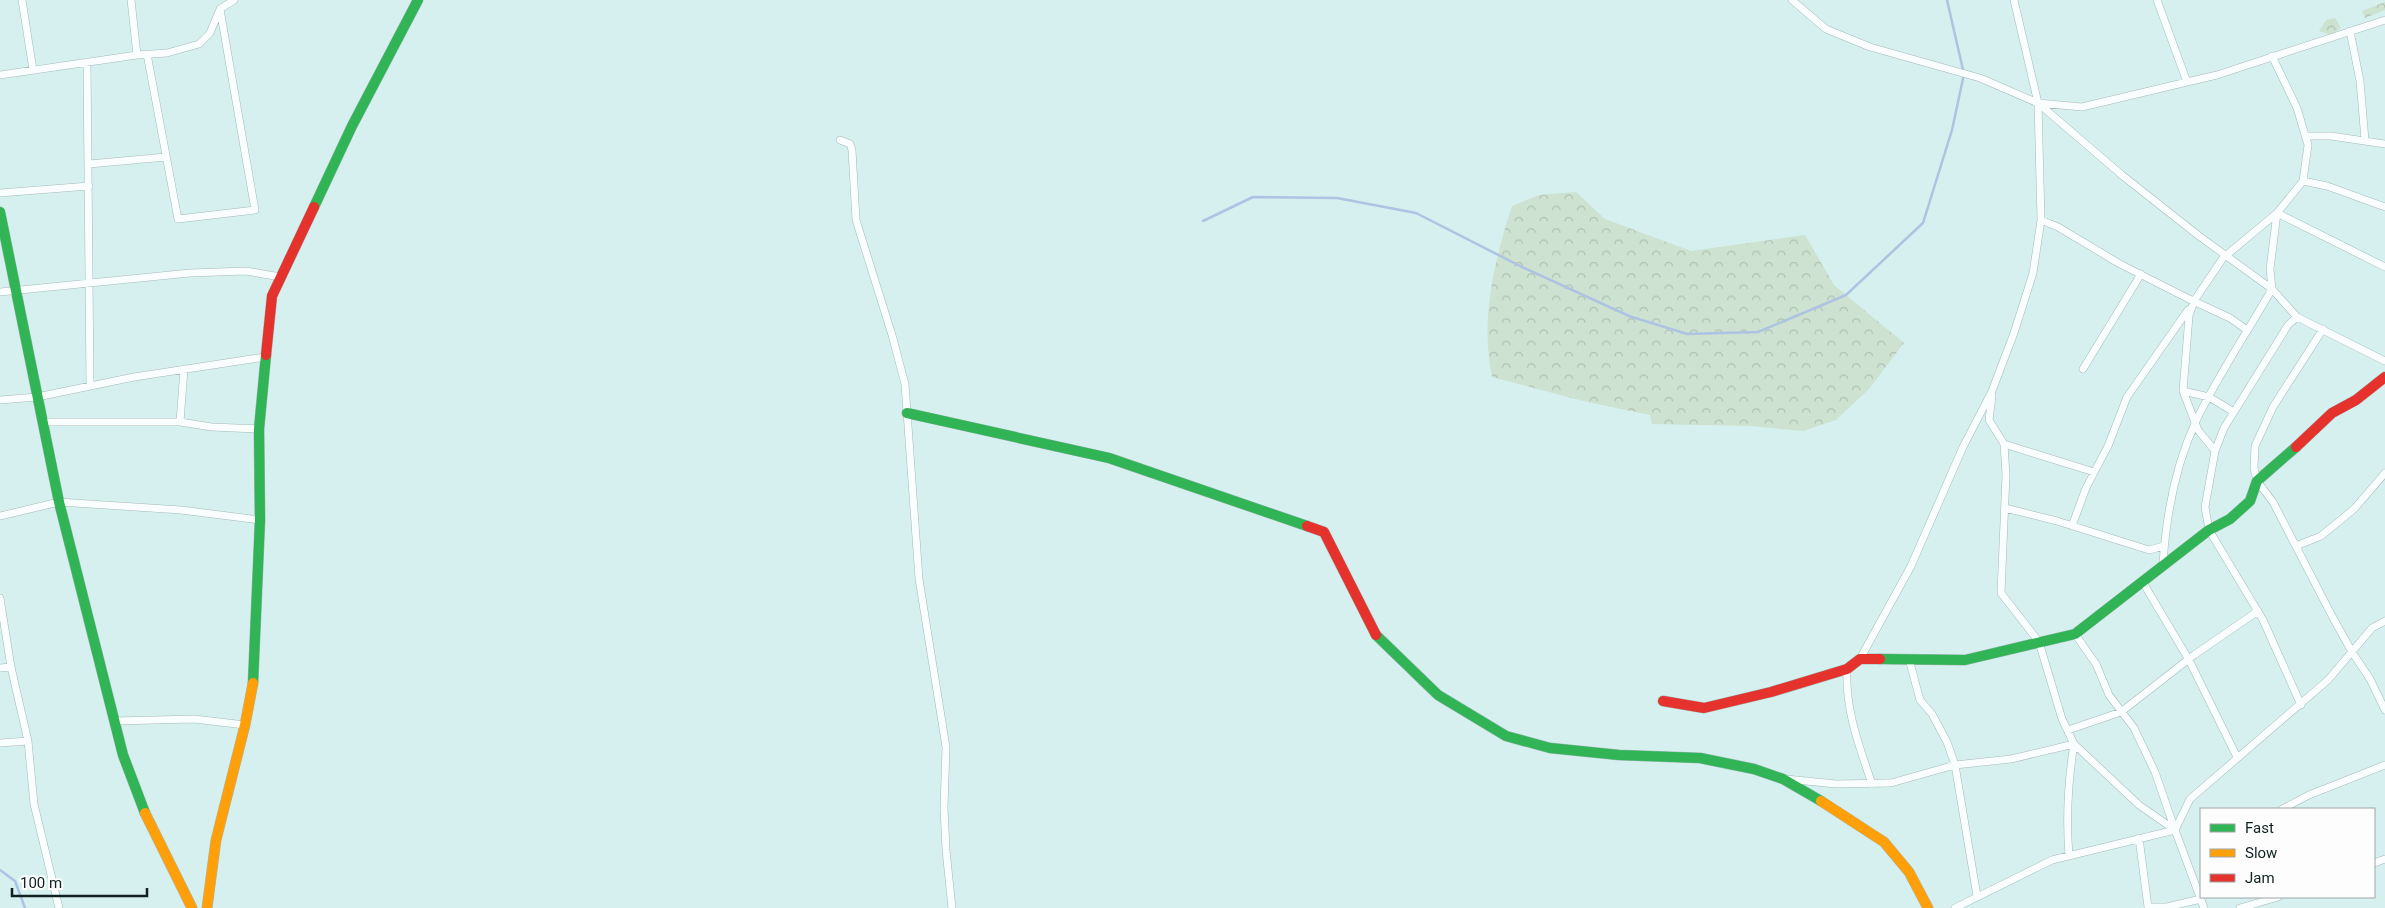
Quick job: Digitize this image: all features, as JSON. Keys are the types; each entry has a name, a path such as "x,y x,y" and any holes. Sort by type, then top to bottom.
{"street":[{"path":"22,0 33,70"},
{"path":"131,0 137,54"},
{"path":"0,75 137,54 166,53 199,44 210,33 220,9 234,0"},
{"path":"207,908 216,840 245,726 253,685 260,520 259,428 272,296 352,126 418,0"},
{"path":"1792,0 1826,28 1870,47 1980,78 2038,103 2123,176 2199,236 2272,289 2297,317 2385,361"},
{"path":"1663,701 1704,708 1772,692 1847,669 1860,659 1910,566 1963,447 1992,391 2014,334 2033,274 2041,220 2038,103 2014,0"},
{"path":"2157,0 2186,82"},
{"path":"146,54 178,219 255,210 220,9"},
{"path":"2038,103 2082,107 2186,82 2385,20"},
{"path":"2350,31 2360,81 2365,140"},
{"path":"2072,526 2094,472 2108,446 2127,397 2216,268 2227,256 2277,213 2303,181 2308,145 2297,108 2272,56"},
{"path":"87,62 90,386"},
{"path":"2305,136 2331,136 2385,144"},
{"path":"840,140 850,144 852,150 856,220 892,335 905,384 919,579 946,747 944,817 952,908"},
{"path":"89,164 166,157"},
{"path":"2303,181 2327,186 2385,207"},
{"path":"0,193 89,186"},
{"path":"0,212 58,502 123,755 148,821 192,908"},
{"path":"2277,213 2385,267"},
{"path":"2163,564 2166,525 2175,485 2195,422 2272,289 2270,269 2277,213"},
{"path":"2041,220 2058,227 2140,274 2230,318 2247,330"},
{"path":"0,292 190,273 246,271 280,277"},
{"path":"2082,369 2140,274"},
{"path":"2194,301 2189,316 2183,391 2195,422 2205,441 2215,451"},
{"path":"2297,317 2288,325 2234,412 2215,451 2205,507 2209,530 2258,612 2301,704"},
{"path":"2323,329 2273,407 2256,446 2254,468 2257,481 2273,502 2352,652 2370,680 2385,710"},
{"path":"0,400 37,397 184,368 265,357"},
{"path":"180,422 184,368"},
{"path":"1860,659 1965,660 2075,634 2163,564 2209,530 2230,519 2250,501 2257,481 2332,413 2356,400 2385,377"},
{"path":"1992,391 1989,420 2004,444 2006,475 2001,593 2039,642 2074,744 2139,804 2175,830"},
{"path":"2183,391 2209,397 2234,412"},
{"path":"907,413 1109,458 1324,532 1378,638 1438,695 1506,736 1550,748 1619,755 1700,758 1754,770 1783,779 1836,784 1891,783 1955,765 2011,759 2074,744"},
{"path":"42,422 180,422 212,427 259,428"},
{"path":"2004,444 2094,472"},
{"path":"2296,546 2321,536 2354,508 2385,473"},
{"path":"0,516 58,502 181,510 260,520"},
{"path":"2005,508 2149,550 2164,546"},
{"path":"2142,581 2189,660 2237,757"},
{"path":"0,598 11,667 28,741 34,804 59,908"},
{"path":"2068,730 2121,712 2189,660 2258,612"},
{"path":"2175,830 2190,799 2328,680 2372,628 2385,621"},
{"path":"2075,634 2096,664 2109,695 2134,728 2155,772 2200,896"},
{"path":"1908,659 1920,700 1932,714 1947,742 1955,765 1977,896"},
{"path":"0,668 11,667"},
{"path":"1847,669 1846,689 1855,735 1872,784"},
{"path":"115,721 194,719 245,726"},
{"path":"0,743 28,741"},
{"path":"2069,856 2067,833 2068,779 2074,744"},
{"path":"2284,808 2309,795 2385,764"},
{"path":"1783,779 1847,816 1884,842 1909,872 1928,908"},
{"path":"1955,908 2052,860 2175,830"},
{"path":"2139,838 2148,907 2167,907 2201,899 2204,908"},
{"path":"2240,908 2275,898"}],"green space":[{"path":"2385,2 2385,10 2365,18 2362,11"},
{"path":"2335,18 2341,28 2331,35 2319,31 2326,20"},
{"path":"1576,192 1605,219 1691,251 1805,235 1834,285 1904,343 1869,389 1836,420 1803,431 1750,426 1652,424 1650,415 1587,402 1492,377 1489,356 1488,312 1495,269 1512,206 1539,195"}],"waterway":[{"path":"1203,221 1253,197 1337,198 1416,213 1520,266 1629,316 1687,334 1758,332 1846,295 1923,223 1952,130 1964,74 1947,0"},
{"path":"0,870 15,881 25,908"}],"traffic: fast":[{"path":"314,207 352,126 418,0"},
{"path":"0,212 59,502 123,755 145,813"},
{"path":"253,683 260,520 259,429 266,355"},
{"path":"907,413 1109,458 1307,526"},
{"path":"1880,659 1965,660 2075,634 2209,530 2230,519 2250,501 2257,481 2296,447"},
{"path":"1376,635 1438,695 1506,736 1550,748 1619,755 1700,758 1754,769 1783,779 1821,801"}],"traffic: slow":[{"path":"207,908 216,840 245,725 253,683"},
{"path":"1821,801 1884,842 1909,872 1928,908"},
{"path":"145,813 192,908"}],"traffic: jam":[{"path":"266,355 272,296 314,207"},
{"path":"2296,447 2332,413 2356,400 2385,377"},
{"path":"1307,526 1324,532 1376,635"},
{"path":"1663,701 1704,708 1771,692 1847,669 1860,659 1880,659"}]}
